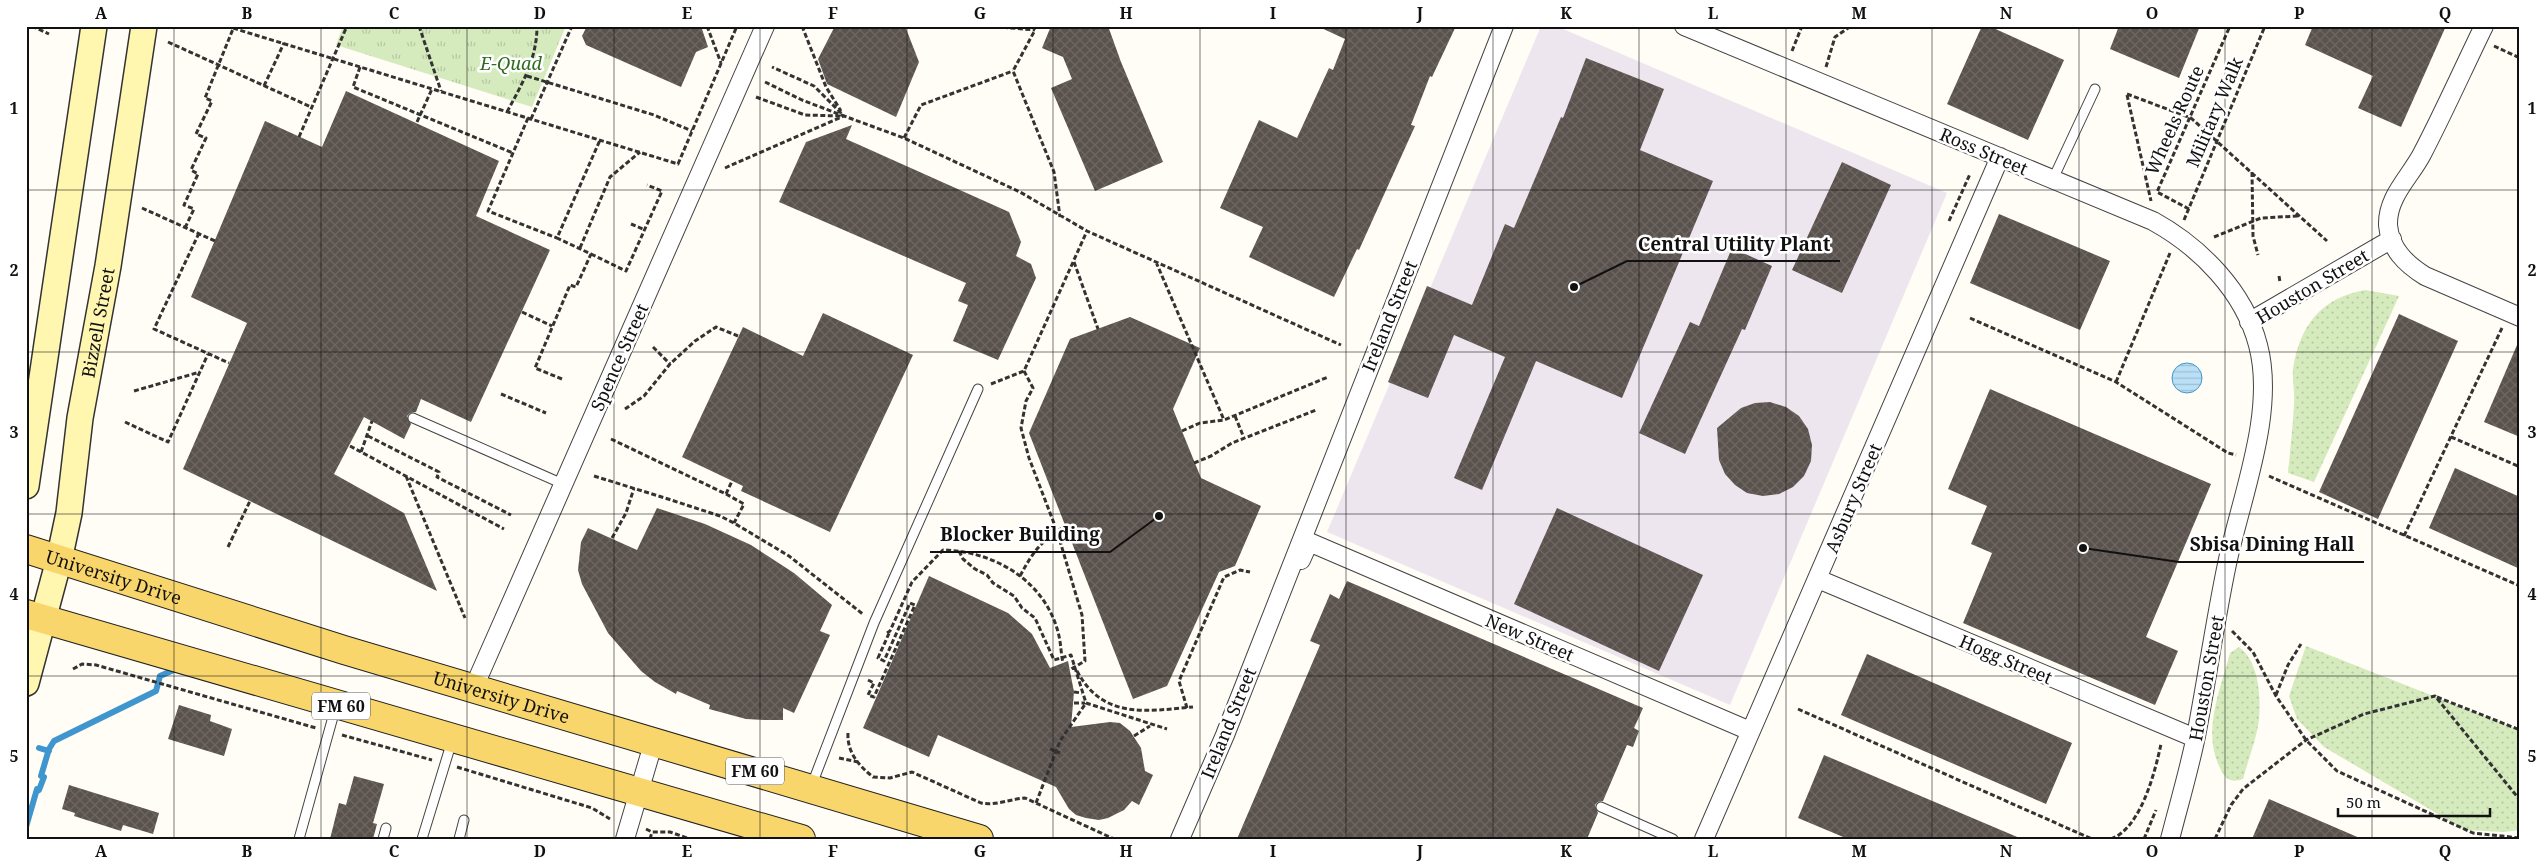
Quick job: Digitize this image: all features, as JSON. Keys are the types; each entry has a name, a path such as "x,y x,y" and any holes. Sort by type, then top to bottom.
{"main road":[{"name":"University Drive","path":"26,549 344,650 811,787 979,839"},
{"name":"FM 60","path":"35,617 801,839"}],"street":[{"path":"26,486 94,26"},
{"name":"Bizzell Street","path":"26,683 35,617 59,560 69,513 80,418 108,266 144,26"},
{"name":"Spence Street","path":"474,688 765,26"},
{"name":"Ireland Street","path":"1180,839 1225,735 1274,605 1504,26"},
{"name":"Ross Street","path":"1684,26 1785,66 2153,220 2178,234 2198,252 2227,284 2249,322"},
{"path":"2481,33 2421,155 2392,203 2388,226 2392,239 2403,260 2425,276 2515,314"},
{"name":"Asbury Street","path":"1704,839 2000,157"},
{"name":"Houston Street","path":"2170,839 2195,738 2220,597 2256,440 2262,404 2262,366 2258,343 2249,322 2392,239"},
{"name":"Ireland Street","path":"1274,605 1297,570 1309,542"},
{"name":"New Street","path":"1309,542 1750,731"},
{"name":"Hogg Street","path":"1818,579 2195,738"},
{"path":"625,839 654,741"}],"lane":[{"path":"2053,179 2095,89"},
{"path":"811,787 874,623 978,389"},
{"path":"413,418 563,484"},
{"path":"299,839 336,704"},
{"path":"422,839 453,739"},
{"path":"1601,807 1674,839"},
{"path":"459,839 464,820"},
{"path":"383,839 386,828"}],"path":[{"path":"32,26 49,34"},
{"path":"226,26 678,164 737,26"},
{"path":"299,137 347,26"},
{"path":"419,26 441,92"},
{"path":"506,112 527,76 537,42 537,26"},
{"path":"572,26 488,211 557,238 626,271 662,191 647,185"},
{"path":"707,26 722,63"},
{"path":"802,26 826,87 844,116"},
{"path":"988,26 1035,30"},
{"path":"1032,26 1035,30"},
{"path":"1785,66 1802,26"},
{"path":"1822,82 1835,37 1851,26"},
{"name":"Wheels Route","path":"2189,208 2157,192 2230,26"},
{"name":"Military Walk","path":"2116,382 2265,26"},
{"path":"185,228 194,209 184,205 198,174 190,170 206,138 196,134 212,101 204,98 233,28"},
{"path":"904,138 920,105 1013,71 1035,30"},
{"path":"2481,33 2520,58"},
{"path":"168,42 311,107"},
{"path":"264,86 284,44"},
{"path":"772,67 814,86 844,116"},
{"path":"360,68 354,87 513,154"},
{"path":"1013,71 1054,172 1060,217"},
{"path":"527,76 547,84 654,115 692,131"},
{"path":"765,82 802,100 904,138 1020,192 1087,231 1341,345"},
{"path":"416,122 432,89"},
{"path":"2153,220 2152,205 2127,94 2191,118 2327,241"},
{"path":"756,97 806,115 844,116"},
{"path":"726,168 844,116"},
{"path":"557,238 600,140"},
{"path":"580,248 610,177 640,152"},
{"path":"2252,172 2253,236 2258,255"},
{"path":"142,208 215,241"},
{"path":"2214,237 2261,218 2300,216"},
{"path":"631,224 645,230"},
{"path":"978,389 1024,371 1087,231"},
{"path":"199,234 154,329 229,363"},
{"path":"562,379 535,368 570,285 576,287 590,254"},
{"path":"1073,261 1098,329"},
{"path":"1156,262 1224,420"},
{"path":"2279,276 2280,282"},
{"path":"522,312 552,326"},
{"path":"2404,536 2451,437 2515,314"},
{"path":"1970,318 2116,382 2228,453 2239,456"},
{"path":"625,409 644,396 670,364 695,341 716,327 738,336"},
{"path":"653,347 670,364"},
{"path":"125,422 168,442 208,354"},
{"path":"1024,371 1033,388 1026,400 1021,428 1029,458 1057,531 1082,615 1085,661 1073,669"},
{"path":"134,391 200,372"},
{"path":"1182,431 1200,423 1224,420 1235,416 1328,377"},
{"path":"501,394 546,413"},
{"path":"1194,463 1244,438 1316,410"},
{"path":"1235,416 1244,438"},
{"path":"361,452 372,421"},
{"path":"368,436 439,472 437,477 511,515"},
{"path":"2451,437 2520,467"},
{"path":"611,439 744,504 734,523"},
{"path":"350,446 504,529"},
{"path":"2268,470 2269,477 2520,586"},
{"path":"406,476 465,618"},
{"path":"594,476 720,516 734,523 790,556 828,589 874,623"},
{"path":"726,494 732,481"},
{"path":"612,538 626,513 634,488"},
{"path":"228,547 250,501"},
{"path":"1020,576 1031,556 1046,537 1066,526"},
{"path":"863,686 865,678 874,683 868,695 874,697 916,605 910,603 884,661 878,658 912,582 943,550 975,553 998,562 1020,576 1040,597 1049,612 1059,635 1063,663"},
{"path":"959,550 963,559 988,575 993,583 1014,596 1022,608 1035,618 1054,660 1071,655 1073,669 1086,703"},
{"path":"1187,708 1179,681 1224,577 1240,570 1250,572"},
{"path":"2228,627 2253,652 2276,696 2306,740 2337,771 2473,833 2520,838"},
{"path":"872,661 884,634 890,631"},
{"path":"2276,696 2288,665 2301,644"},
{"path":"73,669 82,664 96,665 314,728"},
{"path":"1073,669 1088,688 1107,703 1128,711 1193,707"},
{"path":"1074,692 1082,693"},
{"path":"2435,696 2520,800"},
{"path":"2215,839 2230,805 2243,789 2306,740 2364,714 2435,696 2520,730"},
{"path":"1074,703 1086,703 1150,726 1167,729"},
{"path":"1036,803 1060,741 1086,703"},
{"path":"1798,709 2092,839"},
{"path":"849,725 847,745 858,762 873,777 890,778 912,772 981,803 991,805 1012,799 1025,798 1114,839"},
{"path":"1134,736 1150,726"},
{"path":"363,740 417,755"},
{"path":"2111,839 2127,828 2146,798 2161,744"},
{"path":"1050,749 1060,754"},
{"path":"839,758 858,762"},
{"path":"469,770 592,808 610,819"},
{"path":"646,829 652,832 670,832 690,839"},
{"path":"650,839 652,832"}],"shaded area":[{"path":"1541,26 1556,26 1947,193 1730,705 1327,532"}],"green space":[{"name":"E-Quad","path":"343,26 566,26 532,107 336,45"},
{"path":"2365,290 2399,296 2314,482 2288,473 2294,404 2293,369 2296,353 2307,327 2315,316 2336,300"},
{"path":"2306,646 2520,730 2520,830 2504,832 2465,830 2324,747 2297,719 2289,696"},
{"path":"2239,647 2246,653 2255,670 2260,710 2256,734 2243,779 2233,781 2225,776 2215,756 2212,727 2217,697 2230,653"}],"water":[{"path":"2187,363 2198,367 2202,378 2198,389 2187,393 2176,389 2172,378 2176,367"}],"building":[{"path":"587,26 701,26 708,47 696,52 681,87 586,45 582,36"},
{"path":"835,26 905,26 919,62 896,117 827,84 818,59"},
{"path":"1051,26 1108,26 1163,162 1095,191 1051,88 1072,79 1063,57 1042,48"},
{"path":"1317,26 1456,26 1432,77 1430,76 1411,125 1415,126 1359,250 1357,249 1334,297 1249,257 1263,227 1220,208 1259,120 1297,138 1329,68 1333,70 1345,39"},
{"path":"1982,26 1989,26 2064,60 2028,140 1947,104"},
{"path":"2119,26 2200,26 2179,78 2110,49"},
{"path":"2313,26 2446,26 2401,127 2358,108 2373,76 2305,45"},
{"path":"1586,58 1664,89 1640,150 1713,181 1622,398 1536,361 1482,490 1454,478 1505,357 1454,335 1428,398 1388,382 1427,286 1472,305 1505,224 1514,228 1561,117 1563,118"},
{"path":"346,91 499,161 476,216 550,250 471,422 421,399 416,412 410,413 407,416 411,424 404,439 364,417 334,474 404,513 437,591 183,469 247,323 191,297 265,121 322,147"},
{"path":"852,125 846,139 1009,212 1021,242 1016,256 1031,264 1036,278 998,360 953,341 968,305 958,301 966,283 779,202 806,142"},
{"path":"1842,162 1891,185 1842,293 1792,270"},
{"path":"1999,214 2110,261 2080,330 1970,283"},
{"path":"1732,248 1772,266 1745,330 1742,329 1685,454 1639,433 1690,322 1699,326"},
{"path":"823,313 913,355 830,532 741,491 743,486 682,457 743,327 803,356"},
{"path":"2399,314 2458,341 2378,519 2319,492"},
{"path":"1130,317 1200,348 1173,409 1201,478 1261,506 1235,566 1219,572 1167,686 1133,699 1029,433 1070,339"},
{"path":"2520,338 2520,437 2484,422"},
{"path":"1990,389 2211,484 2146,637 2178,651 2155,705 1963,623 1992,553 1971,544 1987,506 1948,489"},
{"path":"1770,402 1786,407 1799,416 1808,429 1812,445 1811,461 1804,476 1793,487 1779,494 1763,496 1747,493 1735,485 1725,474 1719,460 1717,428 1741,408 1755,403"},
{"path":"2455,468 2520,497 2520,569 2429,528"},
{"path":"657,508 705,524 751,545 794,573 832,605 820,631 830,635 794,713 783,708 783,720 746,719 709,709 710,705 677,691 676,694 655,682 641,671 608,633 582,584 578,570 581,542 588,528 637,550"},
{"path":"1557,508 1703,575 1659,671 1514,604"},
{"path":"929,576 1008,613 1032,634 1050,668 1068,661 1074,692 1071,727 1110,722 1120,723 1130,731 1141,748 1145,771 1153,775 1139,805 1132,801 1124,810 1108,818 1099,820 1086,818 1076,815 1069,809 1056,787 938,735 929,757 863,728"},
{"path":"1347,581 1643,708 1634,728 1639,731 1633,747 1627,745 1603,801 1595,805 1598,813 1587,839 1237,839 1320,645 1310,641 1330,594 1339,599"},
{"path":"1867,654 2072,743 2046,804 1841,715"},
{"path":"179,705 211,715 210,721 232,729 224,756 168,739"},
{"path":"1824,755 2022,839 1848,839 1798,818"},
{"path":"354,776 384,784 373,823 377,824 373,839 330,839 339,803 346,805"},
{"path":"69,785 159,813 153,834 123,825 121,831 74,816 75,813 62,809"},
{"path":"2269,799 2362,839 2252,839"}],"waterway":[{"path":"26,827 37,789 39,790 44,777 41,776 49,749 54,741 156,691 160,676 176,669"},
{"path":"39,748 49,751"}],"place":[{"name":"Central Utility Plant","path":"1574,287"},
{"name":"Blocker Building","path":"1159,516"},
{"name":"Sbisa Dining Hall","path":"2083,548"}]}
